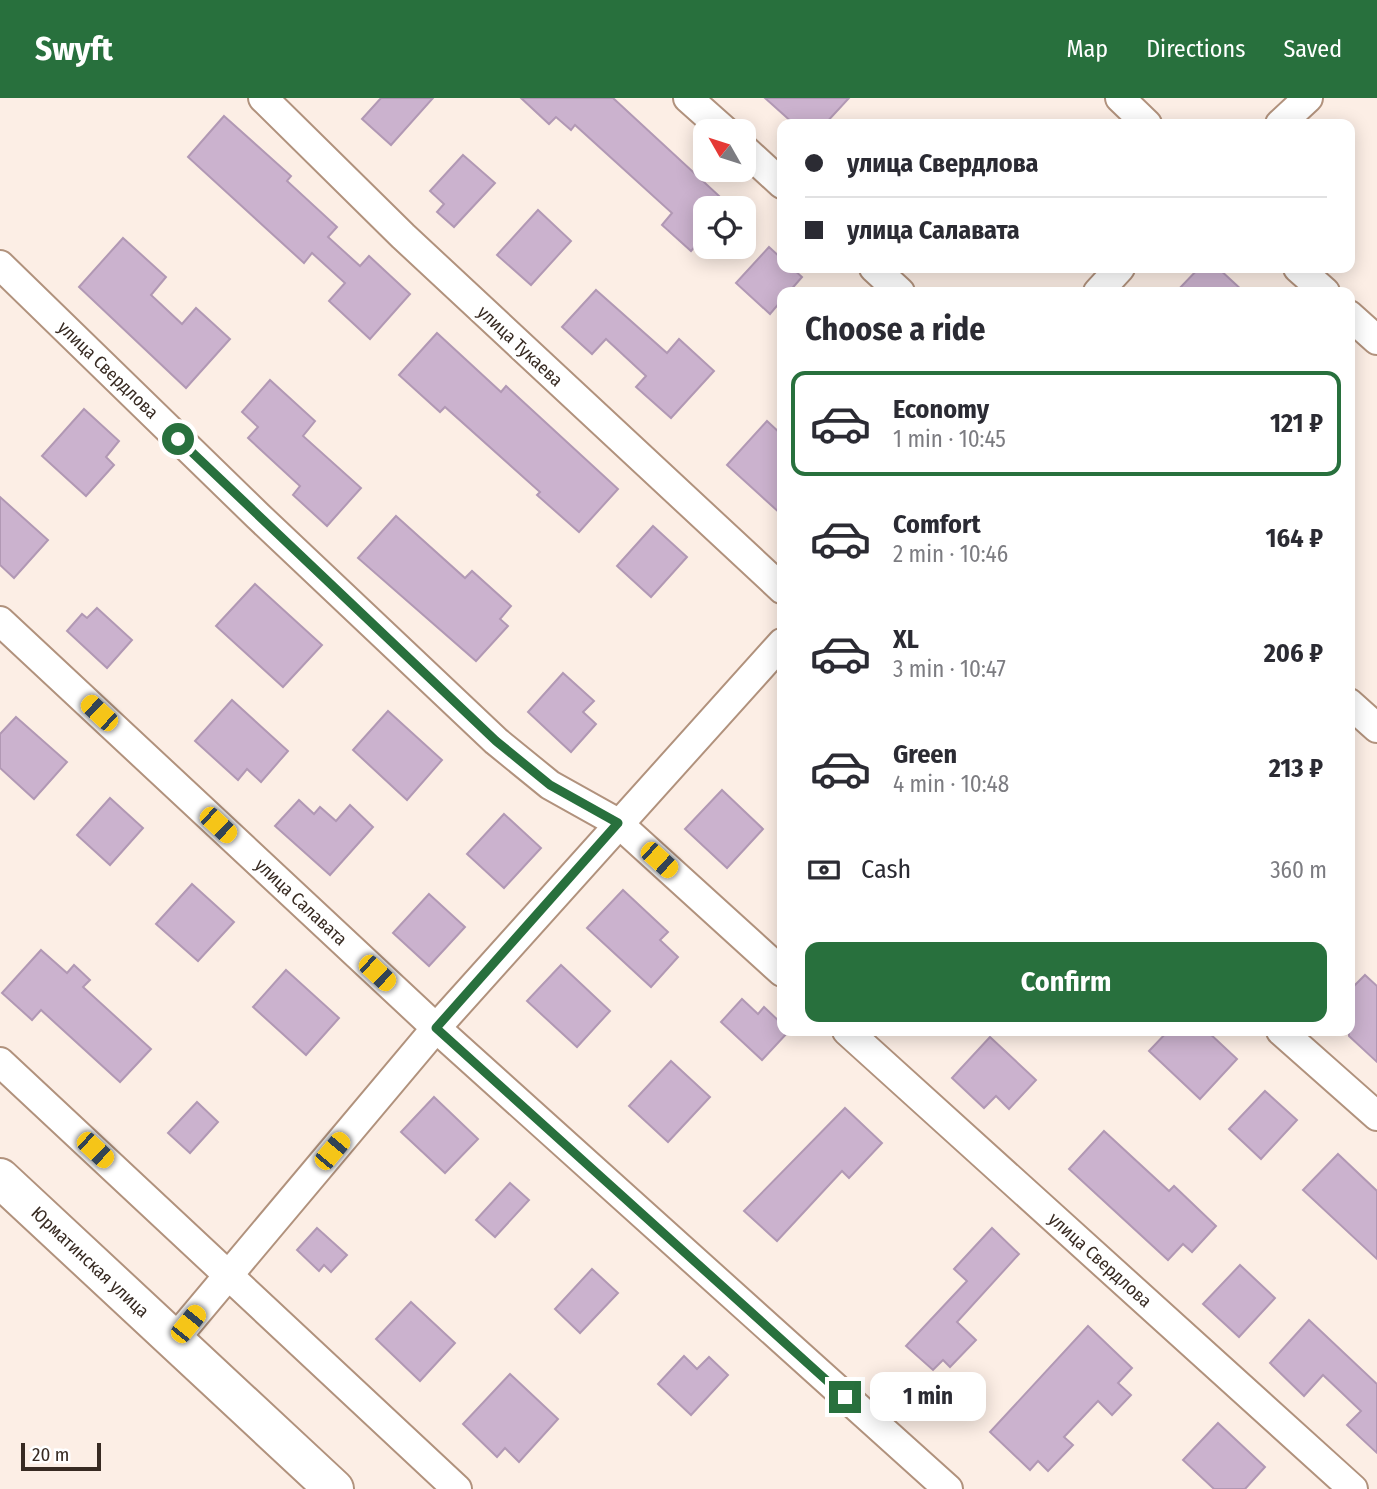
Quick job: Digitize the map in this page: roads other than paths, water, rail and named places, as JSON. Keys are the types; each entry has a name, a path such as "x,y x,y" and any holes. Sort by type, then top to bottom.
{"main road":[{"name":"Юрматинская улица","path":"0,1178 334,1489"}],"street":[{"name":"улица Тукаева","path":"263,98 403,236 777,584"},
{"path":"688,98 712,119"},
{"path":"1121,98 1142,119"},
{"path":"1285,119 1307,98"},
{"path":"756,160 777,179"},
{"name":"улица Свердлова","path":"0,265 268,526 496,741 550,785 618,823 777,967"},
{"path":"879,273 895,287"},
{"path":"1103,287 1115,273"},
{"path":"1304,273 1319,287"},
{"path":"1355,320 1377,340"},
{"name":"улица Салавата","path":"0,621 436,1028 948,1489"},
{"path":"174,1340 436,1028 777,648"},
{"path":"1355,708 1377,728"},
{"name":"улица Свердлова","path":"853,1036 1353,1489"},
{"path":"1287,1036 1377,1116"},
{"path":"0,1062 229,1273 457,1489"}]}
